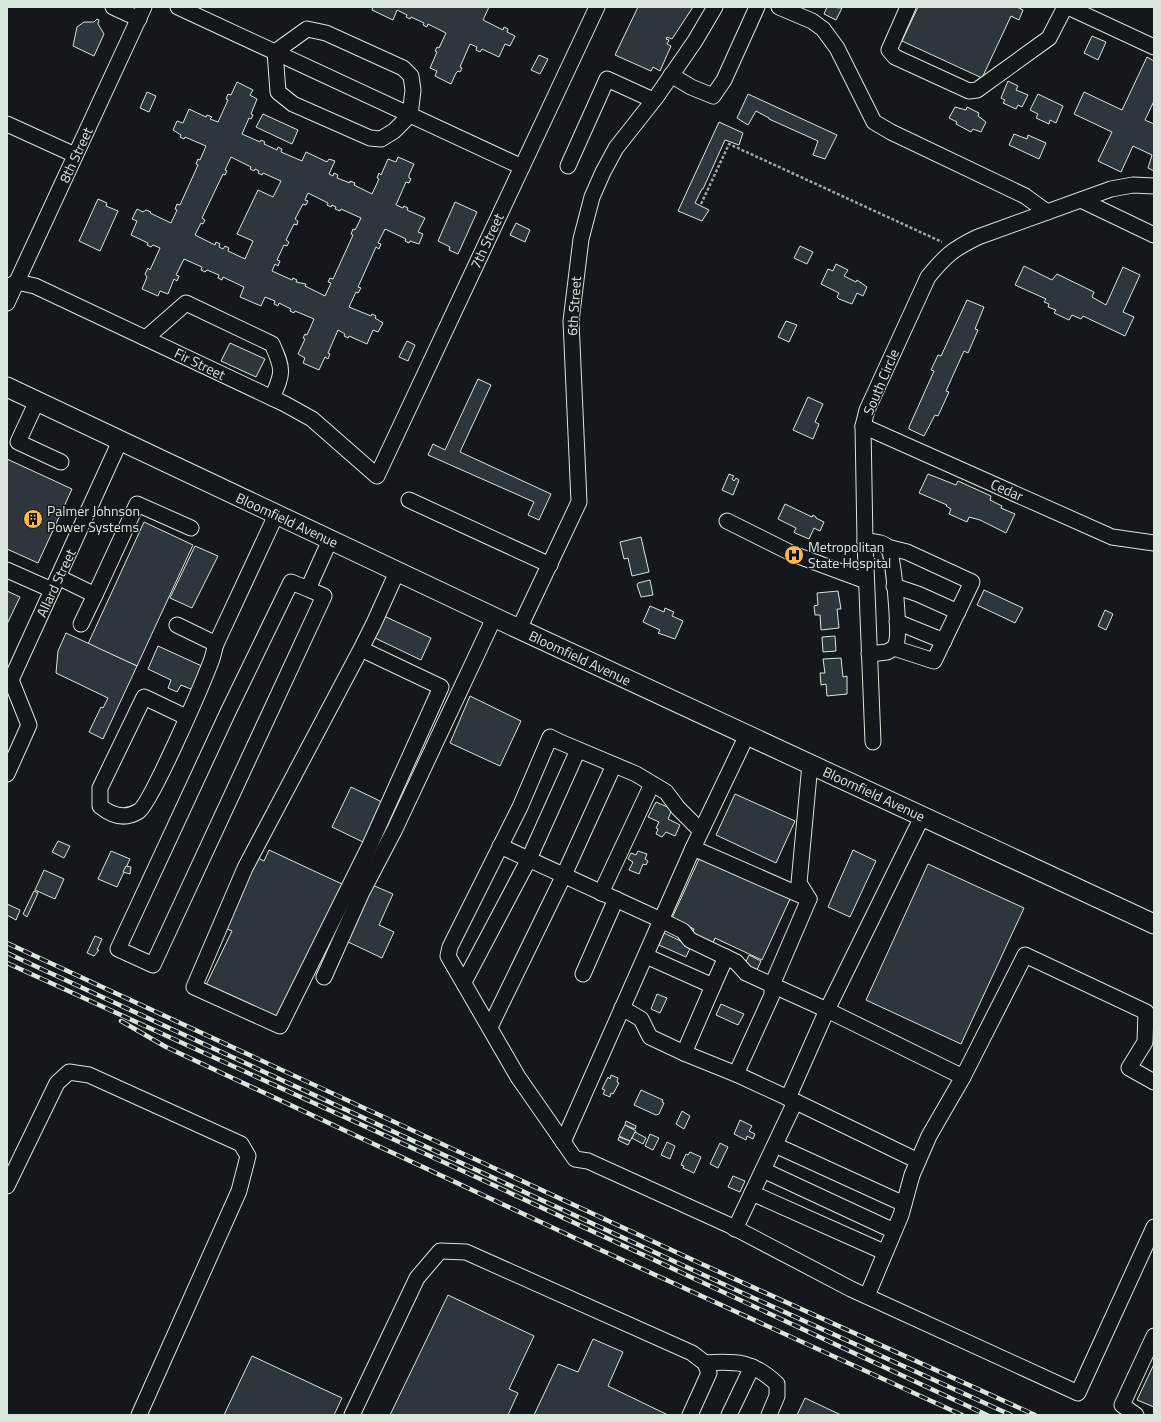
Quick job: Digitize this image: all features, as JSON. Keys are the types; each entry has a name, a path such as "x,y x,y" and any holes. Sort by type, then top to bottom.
{"main road":[{"name":"Bloomfield Avenue","path":"7,388 519,630 1154,924"}],"street":[{"path":"114,7 141,13"},
{"path":"178,7 522,167"},
{"name":"7th Street","path":"377,476 597,7"},
{"name":"6th Street","path":"519,630 579,502 571,321 580,239 592,197 616,148 671,75 716,7"},
{"path":"671,75 691,87 713,96 724,80 757,7"},
{"path":"779,7 812,21 823,29 837,48 874,122 891,132 1025,196 1047,212"},
{"path":"908,7 889,50 895,57 969,91 977,90 1049,38 1064,7"},
{"path":"1068,7 1154,47"},
{"name":"8th Street","path":"7,302 12,284 75,155 141,13"},
{"path":"307,29 326,33 402,68 411,76 413,90 410,115 394,131 381,139 370,138 293,104 278,92 275,52 307,29"},
{"path":"568,166 607,79 653,100"},
{"path":"7,124 75,155"},
{"name":"South Circle","path":"872,742 866,581 863,426 867,410 928,278 941,261 955,248 978,237 1111,189 1133,185 1154,186"},
{"path":"1081,200 1154,234"},
{"name":"Fir Street","path":"12,284 35,286 272,398 312,419 377,476"},
{"path":"146,338 186,303 272,344 282,368 280,379 272,398"},
{"path":"37,402 18,442 61,462"},
{"name":"Cedar","path":"863,426 1112,537 1154,543"},
{"name":"Allard Street","path":"9,681 120,441"},
{"path":"409,500 550,565"},
{"path":"81,624 137,504 191,528"},
{"path":"186,717 144,697 100,788 100,806 110,814 126,817 140,811 158,779 211,662 216,644 276,515"},
{"path":"727,521 793,554 866,581"},
{"path":"308,589 330,540"},
{"path":"865,541 879,542 887,547 907,552 972,582 934,662 894,648"},
{"path":"869,654 888,652 894,648 897,640 892,557 887,547"},
{"path":"7,570 95,595"},
{"path":"360,649 441,687 370,845 280,1026 194,987 245,868 374,622 397,572"},
{"path":"291,582 308,589 324,596 153,965 118,949 211,747 291,582"},
{"path":"894,586 918,594 958,612"},
{"path":"324,977 362,892 395,829 494,618"},
{"path":"897,622 944,641"},
{"path":"177,625 216,644"},
{"path":"7,774 29,725 9,681"},
{"path":"563,1142 646,956 700,830 747,735"},
{"path":"700,830 678,808 666,792 636,774 550,737 520,807 450,947 448,956 518,1076 575,1159 588,1161 735,1229 867,1296 1078,1393 1154,1227"},
{"path":"464,982 529,859 578,750"},
{"path":"809,899 799,883 810,764"},
{"path":"490,1027 564,875 614,765"},
{"path":"602,892 652,784"},
{"path":"735,1229 774,1145 827,1010 922,817"},
{"path":"500,846 661,920 683,931 690,940 736,962 746,973 827,1010 963,1077"},
{"path":"693,848 809,899"},
{"path":"582,974 616,899"},
{"path":"736,1074 772,995 772,985 809,899"},
{"path":"867,1296 878,1272 884,1252 904,1204 918,1161 929,1136 963,1077 1025,955 1146,1012 1145,1042 1129,1068 1154,1082"},
{"path":"646,956 713,986"},
{"path":"684,1053 726,957"},
{"path":"622,1008 641,1019 650,1037 684,1053 736,1074 918,1161"},
{"path":"7,1186 57,1083 69,1072 89,1075 241,1144 248,1156 239,1191 138,1415"},
{"path":"774,1145 904,1204"},
{"path":"763,1170 894,1230"},
{"path":"752,1193 884,1252"},
{"path":"352,1415 417,1278 440,1251 466,1252 692,1354 705,1363 709,1373 690,1415"},
{"path":"1136,1415 1122,1405 1154,1336"},
{"path":"705,1363 735,1362 764,1372 777,1384 777,1396 769,1415"},
{"path":"730,1415 752,1367"}],"path":[{"path":"701,204 729,144 955,248"}],"building":[{"path":"373,7 489,7 483,20 503,30 504,27 508,29 507,32 515,36 510,46 505,44 499,57 482,49 480,52 476,50 477,47 470,44 460,67 462,68 460,72 458,71 456,73 451,84 435,76 437,71 430,68 437,52 435,51 437,47 439,48 446,33 428,24 427,27 423,25 424,23 411,17 410,19 406,17 407,15 397,10 393,20 372,10"},
{"path":"638,7 693,7 672,39 667,37 666,39 669,40 667,44 671,46 660,71 653,67 651,71 615,55"},
{"path":"827,7 842,8 836,20 824,14"},
{"path":"918,7 1017,7 1023,10 1019,20 1011,16 982,78 902,41"},
{"path":"97,19 99,20 98,24 104,34 94,56 73,46 77,27 84,22 94,22"},
{"path":"1092,36 1106,42 1098,60 1084,53"},
{"path":"539,55 548,59 540,74 531,70"},
{"path":"1147,57 1154,61 1154,101 1145,120 1154,124 1154,171 1148,168 1152,155 1133,146 1121,172 1098,161 1112,132 1074,114 1084,92 1122,110"},
{"path":"1008,81 1018,86 1016,90 1028,95 1022,107 1018,105 1016,109 1003,103 1005,100 1001,98"},
{"path":"237,82 253,90 250,95 257,99 251,114 253,115 251,119 249,118 242,134 260,142 261,140 265,142 264,144 277,150 278,147 282,149 281,152 302,161 306,152 327,162 329,159 335,161 329,174 333,176 334,173 338,175 337,178 350,183 350,181 355,183 354,185 372,194 379,179 377,178 379,173 381,175 388,159 396,162 398,157 414,164 409,175 409,178 411,179 409,183 406,182 396,205 403,208 404,206 408,208 407,210 425,218 418,232 423,234 419,244 410,241 409,243 405,241 406,239 385,229 378,243 381,244 379,249 376,247 358,287 361,288 358,293 356,292 349,307 371,316 372,314 383,323 378,332 373,330 367,344 349,336 348,338 344,336 345,334 338,330 328,353 330,354 328,359 325,357 319,370 303,363 305,358 298,354 305,339 303,338 305,334 307,335 314,319 295,311 294,313 290,311 291,309 279,303 278,306 274,304 275,301 265,297 261,306 240,297 244,287 223,277 222,280 218,278 219,275 207,270 205,272 201,270 202,267 184,259 176,275 179,276 177,281 174,279 168,294 160,291 158,296 142,289 147,277 145,274 148,268 150,270 160,248 153,245 151,247 147,245 148,243 131,235 137,221 132,219 137,209 143,212 146,210 151,212 150,213 171,223 177,210 175,209 177,204 180,205 198,165 196,164 198,159 200,160 206,146 185,137 184,139 180,137 181,135 173,130 177,121 183,123 189,109 206,117 207,115 212,117 210,119 218,122 228,100 226,99 228,94 231,95","holes":["231,157 251,167 250,169 259,171 258,173 262,175 263,173 281,181 273,197 258,190 237,234 253,241 245,259 228,251 229,248 225,246 223,249 219,247 220,244 216,242 215,245 195,235 201,223 203,224 205,220 202,218 223,174 225,175 227,171 225,170","308,193 328,203 327,205 336,207 335,209 340,211 341,209 361,218 355,230 353,229 351,234 353,235 333,279 330,278 328,282 331,283 325,296 305,286 306,284 296,282 297,280 293,278 292,280 272,271 275,264 278,266 280,261 277,260 284,245 287,246 289,242 286,240 294,224 297,225 298,221 295,219 303,204 306,205 308,201 305,200"]},
{"path":"147,92 156,96 149,112 140,108"},
{"path":"748,94 837,135 825,159 813,155 818,141 769,119 756,111 748,125 737,118"},
{"path":"1038,94 1063,106 1056,123 1050,120 1049,124 1036,118 1038,114 1030,110"},
{"path":"955,107 966,110 967,107 979,113 978,116 986,122 981,132 973,129 971,132 956,124 957,122 949,118"},
{"path":"263,114 298,130 292,144 256,127"},
{"path":"719,122 743,133 739,145 725,140 703,189 695,203 709,210 702,221 678,211"},
{"path":"1014,134 1027,139 1028,135 1046,143 1039,159 1009,145"},
{"path":"98,199 107,203 106,206 118,211 100,251 79,241"},
{"path":"455,202 477,212 458,254 449,250 450,247 438,241"},
{"path":"516,223 530,230 525,242 510,235"},
{"path":"800,246 813,252 807,264 794,258"},
{"path":"836,264 848,270 844,276 856,282 857,280 867,287 863,296 857,293 852,304 839,299 837,297 839,293 821,284 828,269 833,271"},
{"path":"1024,266 1052,280 1057,274 1094,292 1092,297 1106,305 1123,267 1140,275 1123,312 1134,317 1125,336 1083,316 1081,319 1072,315 1069,320 1054,313 1056,310 1048,307 1049,304 1044,302 1046,299 1015,285"},
{"path":"967,300 984,307 975,329 978,330 968,353 964,351 946,391 949,392 938,416 935,415 924,436 909,429 909,427 934,371 931,370 938,355 941,356"},
{"path":"786,321 797,325 789,342 778,337"},
{"path":"407,341 415,345 408,361 399,357"},
{"path":"230,343 265,359 256,377 221,361"},
{"path":"478,379 491,385 460,452 551,494 539,520 528,515 534,502 428,455 433,444 445,450"},
{"path":"808,397 823,404 815,422 819,424 813,439 793,430"},
{"name":"Palmer Johnson Power Systems","path":"7,459 72,489 38,563 7,549"},
{"path":"729,474 734,476 732,479 734,481 736,478 739,480 733,495 722,490"},
{"path":"928,474 956,485 958,481 991,496 990,500 1002,506 1001,508 1015,514 1006,533 980,520 969,517 967,522 949,514 951,509 946,506 947,505 919,493"},
{"path":"785,504 812,517 813,515 824,522 820,531 814,528 809,539 795,533 796,528 778,519"},
{"path":"144,522 193,545 137,666 88,644"},
{"path":"641,537 649,572 632,576 628,558 624,559 620,542"},
{"path":"195,546 218,556 192,608 170,598"},
{"path":"650,580 653,595 641,597 637,585 638,583"},
{"path":"984,590 1023,608 1015,623 977,605"},
{"path":"7,591 20,597 7,624"},
{"path":"838,591 841,609 837,609 839,628 821,630 820,615 815,615 814,606 818,605 817,593"},
{"path":"650,606 664,612 665,608 674,612 672,616 683,621 675,639 658,633 660,630 643,622"},
{"path":"1105,610 1113,614 1106,630 1098,626"},
{"path":"384,616 431,638 421,660 375,638"},
{"path":"66,633 137,666 103,739 89,732 101,707 103,708 108,698 56,673 58,651"},
{"path":"835,636 836,651 823,652 822,637"},
{"path":"158,646 204,667 193,690 181,685 177,692 168,688 171,680 148,669"},
{"path":"841,658 843,677 847,676 847,694 827,696 826,684 821,685 820,673 825,673 823,659"},
{"path":"470,696 521,721 500,766 450,743"},
{"path":"351,787 384,803 365,843 332,827"},
{"path":"735,794 795,821 776,863 716,835"},
{"path":"656,802 672,809 668,819 680,825 675,836 666,832 662,837 656,834 658,829 656,828 659,822 648,817"},
{"path":"58,841 70,846 64,858 52,852"},
{"path":"269,850 342,884 279,1019 206,985 232,931 223,927 258,858 264,861"},
{"path":"853,850 876,861 850,917 828,907"},
{"path":"111,851 130,859 117,887 98,879"},
{"path":"638,851 647,854 645,859 648,861 646,865 643,864 639,874 629,870 633,862 628,859 631,853 636,855"},
{"path":"700,857 790,899 762,960 715,938 711,948 690,938 694,929 672,918"},
{"path":"928,864 1024,908 961,1044 866,1000"},
{"path":"126,866 131,867 130,874 123,872"},
{"path":"44,870 64,879 55,899 35,890"},
{"path":"370,884 393,894 379,925 394,932 382,958 344,940"},
{"path":"34,891 38,893 27,917 23,914"},
{"path":"7,904 20,910 16,920 7,915"},
{"path":"664,933 691,946 686,957 659,945"},
{"path":"95,936 102,939 97,950 99,950 94,956 87,953"},
{"path":"749,955 761,961 756,972 744,966"},
{"path":"657,994 667,998 660,1013 651,1009"},
{"path":"721,1004 744,1014 738,1025 716,1015"},
{"path":"611,1075 618,1078 617,1082 619,1083 613,1094 611,1093 610,1097 603,1094 605,1090 602,1089 608,1077 610,1079"},
{"path":"641,1090 663,1100 662,1102 664,1103 659,1114 656,1115 634,1105"},
{"path":"682,1111 690,1116 684,1129 676,1124"},
{"path":"740,1120 752,1126 749,1131 755,1134 753,1139 747,1136 746,1140 734,1134"},
{"path":"626,1121 636,1126 635,1129 625,1125"},
{"path":"625,1125 636,1131 630,1141 619,1136"},
{"path":"635,1132 646,1138 643,1144 632,1138"},
{"path":"650,1134 659,1138 653,1150 645,1146"},
{"path":"619,1137 630,1141 628,1145 618,1140"},
{"path":"667,1142 675,1146 670,1159 661,1155"},
{"path":"720,1143 728,1147 718,1168 710,1164"},
{"path":"690,1152 701,1157 694,1173 683,1168 684,1166 681,1165 686,1154 688,1155"},
{"path":"733,1176 745,1181 740,1192 728,1187"},
{"path":"448,1295 534,1336 509,1389 518,1393 508,1415 390,1415"},
{"path":"593,1339 623,1352 608,1386 668,1415 534,1415 558,1364 578,1372"},
{"path":"252,1356 342,1398 334,1415 224,1415"},
{"path":"1154,1364 1154,1407 1137,1400"},
{"path":"805,1398 841,1415 797,1415"}],"railway":[{"path":"7,943 704,1265 1035,1415"},
{"path":"7,953 734,1289 1011,1415"},
{"path":"7,963 476,1177 987,1415"},
{"path":"121,1021 166,1047 592,1246 962,1415"}],"place":[{"name":"Palmer Johnson Power Systems","path":"33,519"},
{"name":"Metropolitan State Hospital","path":"794,555"}]}
